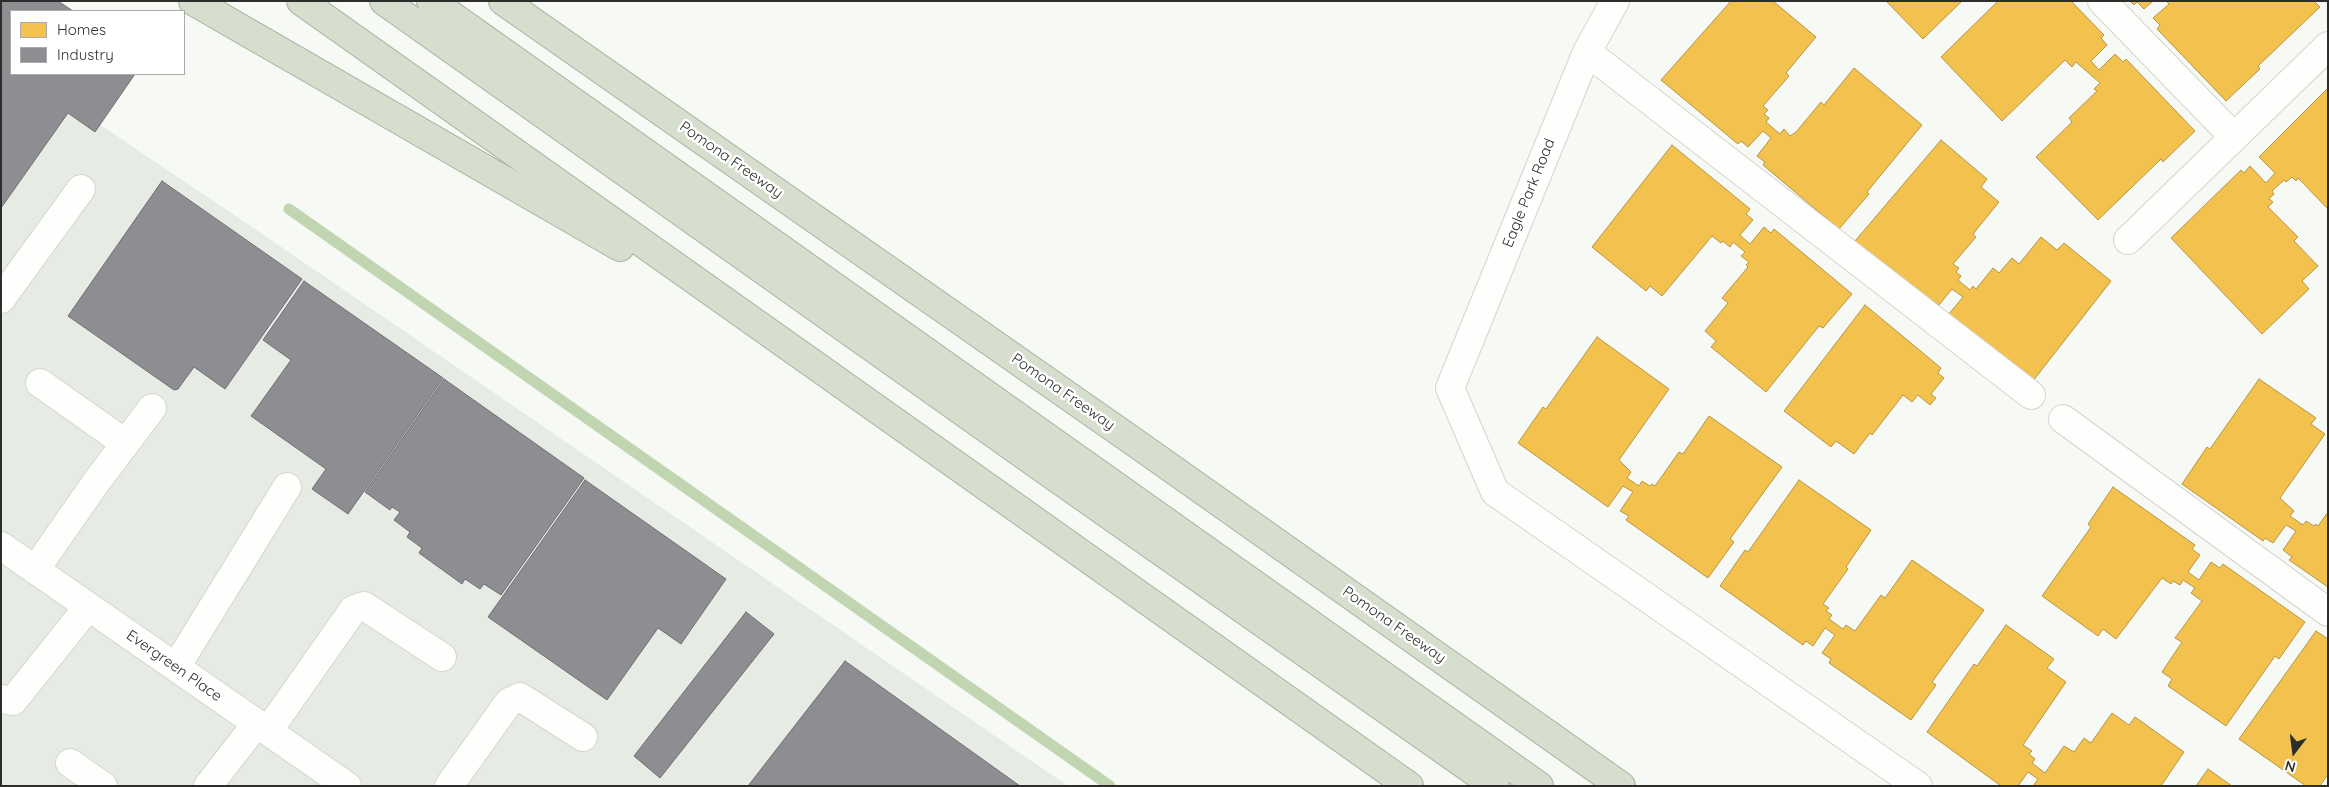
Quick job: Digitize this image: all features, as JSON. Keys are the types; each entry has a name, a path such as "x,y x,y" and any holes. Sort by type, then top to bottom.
{"highway":[{"path":"193,1 764,330"},
{"path":"301,1 1409,786"},
{"path":"384,1 1033,462 1495,786"},
{"path":"432,1 1539,786"},
{"name":"Pomona Freeway","path":"503,1 1129,438 1621,786"}],"street":[{"name":"Eagle Park Road","path":"1615,1 1587,52 1450,388 1495,492 1918,786"},
{"path":"2102,1 2234,137"},
{"path":"2128,240 2328,46"},
{"path":"1587,52 2031,396"},
{"path":"1,299 82,189"},
{"path":"40,383 125,443"},
{"path":"35,570 152,408"},
{"path":"2063,419 2328,612"},
{"path":"176,667 287,487"},
{"name":"Evergreen Place","path":"1,546 348,786"},
{"path":"208,786 263,727 353,610 364,606 442,657"},
{"path":"1,699 13,701 88,607"},
{"path":"449,786 510,702 520,697 583,737"},
{"path":"70,763 102,786"}],"shaded area":[{"path":"1,58 10,63 10,75 26,75 274,242 1068,786 1,786"}],"building: Homes":[{"path":"1731,1 1773,1 1816,37 1786,73 1789,76 1763,106 1768,110 1764,114 1769,118 1766,122 1780,134 1784,129 1790,136 1796,132 1821,102 1824,105 1854,68 1922,125 1867,192 1869,194 1839,229 1763,165 1765,162 1757,156 1771,138 1763,131 1748,147 1741,141 1738,144 1661,80"},
{"path":"1886,1 1962,1 1923,39"},
{"path":"1998,1 2071,1 2104,35 2101,38 2107,45 2091,61 2099,70 2115,54 2123,62 2126,59 2195,131 2163,162 2161,159 2098,220 2036,157 2072,122 2069,118 2097,91 2094,89 2100,83 2076,62 2072,67 2065,60 2002,121 1941,57"},
{"path":"2130,1 2153,1 2144,9 2137,2 2134,5"},
{"path":"2166,1 2314,1 2320,7 2258,66 2260,69 2226,101 2157,29 2160,25 2153,18 2169,4"},
{"path":"2328,88 2328,209 2298,178 2296,181 2292,177 2286,182 2284,180 2272,191 2274,194 2269,199 2273,202 2268,207 2298,237 2294,241 2318,266 2302,281 2309,289 2262,334 2171,238 2241,170 2244,173 2250,166 2266,183 2275,173 2259,157"},
{"path":"1941,140 1987,179 1981,187 1999,202 1973,234 1976,237 1953,264 1959,268 1956,272 1961,276 1958,280 1970,290 1973,286 1976,289 1993,268 1999,273 2012,258 2019,264 2041,237 2057,250 2064,243 2111,281 2029,386 1948,315 1963,297 1952,289 1939,305 1932,300 1930,303 1855,241"},
{"path":"1672,145 1750,209 1746,214 1753,220 1740,235 1750,244 1764,227 1771,233 1774,229 1852,294 1823,328 1819,326 1766,392 1711,347 1716,341 1705,331 1728,303 1722,298 1748,267 1746,265 1749,262 1741,256 1745,252 1733,242 1730,247 1712,236 1662,296 1650,286 1646,291 1592,247"},
{"path":"1865,305 1941,368 1938,373 1944,378 1931,394 1936,398 1930,405 1918,395 1912,402 1903,395 1872,435 1870,433 1854,454 1836,441 1831,447 1784,411"},
{"path":"1597,337 1669,389 1619,460 1631,472 1627,478 1639,486 1642,481 1650,486 1652,484 1655,486 1679,452 1683,454 1709,416 1782,467 1730,539 1734,542 1708,578 1626,520 1629,516 1620,511 1633,492 1623,486 1608,507 1518,443 1543,407 1546,409"},
{"path":"2259,379 2316,418 2311,424 2325,434 2280,498 2294,511 2290,516 2303,525 2306,521 2314,526 2316,524 2318,526 2328,512 2328,587 2289,560 2292,557 2283,550 2296,531 2286,525 2273,543 2265,538 2263,541 2182,484 2207,447 2210,449"},
{"path":"1799,480 1871,530 1846,567 1848,569 1823,604 1829,608 1826,611 1832,615 1829,619 1843,629 1846,625 1855,631 1881,595 1885,598 1912,560 1984,610 1932,682 1936,685 1911,720 1829,663 1831,659 1822,653 1835,635 1825,628 1813,646 1806,641 1803,645 1720,586 1745,550 1748,552"},
{"path":"2113,487 2195,545 2192,549 2200,555 2188,572 2199,580 2211,562 2220,568 2223,564 2305,622 2279,659 2275,656 2226,726 2168,686 2172,679 2162,672 2182,642 2175,638 2202,601 2191,593 2195,588 2183,580 2180,585 2173,581 2171,584 2162,578 2116,639 2103,629 2098,636 2042,596 2091,527 2088,524"},
{"path":"2006,625 2054,659 2047,668 2066,682 2023,745 2032,751 2029,754 2035,759 2032,763 2045,773 2064,746 2074,752 2084,738 2091,743 2112,713 2129,725 2135,717 2184,752 2161,786 2033,786 2038,779 2028,772 2018,786 2001,786 1927,732 1974,664 1977,666"},
{"path":"2316,631 2328,639 2328,774 2320,786 2306,786 2239,739"},
{"path":"2208,769 2232,786 2196,786"}],"building: Industry":[{"path":"1,1 58,1 72,10 10,10 10,75 134,75 95,132 68,113 1,208"},
{"path":"162,181 302,279 225,389 194,367 178,389 174,390 68,316"},
{"path":"304,281 443,378 348,514 312,489 326,469 251,416 291,360 263,340"},
{"path":"444,379 584,478 501,595 484,584 480,589 465,579 462,584 419,553 422,548 407,537 410,532 394,520 400,512 392,507 390,510 365,492"},
{"path":"585,480 726,579 681,644 658,628 607,700 488,617"},
{"path":"746,612 774,634 660,778 634,756"},
{"path":"845,661 1020,786 748,786"}],"waterway":[{"path":"289,209 1110,786"}]}
